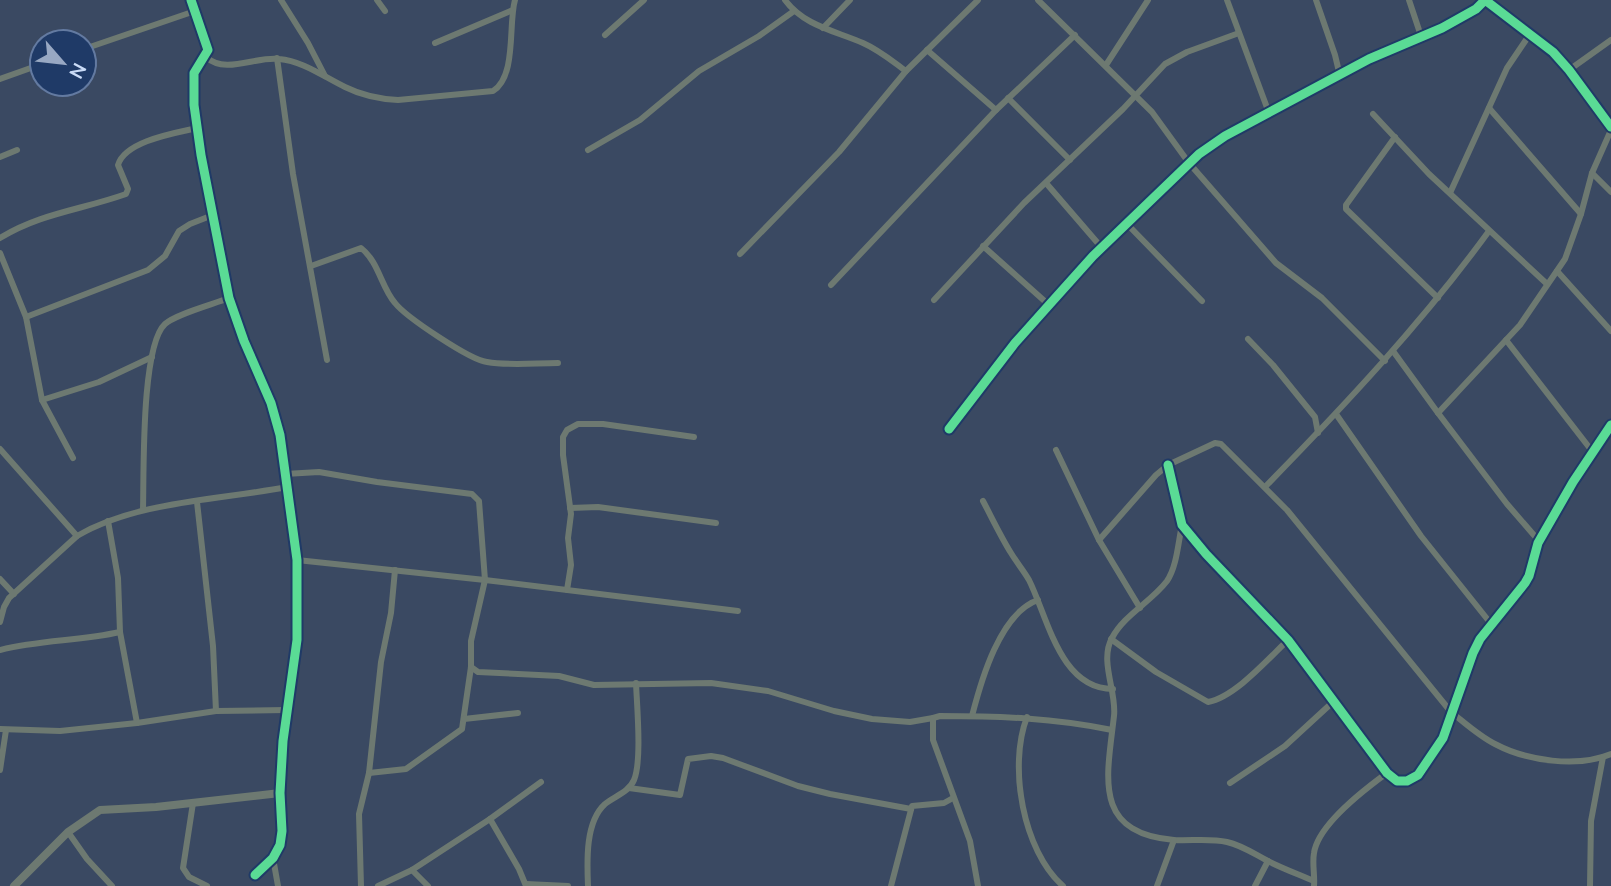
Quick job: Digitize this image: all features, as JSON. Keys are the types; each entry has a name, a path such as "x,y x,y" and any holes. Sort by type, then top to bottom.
{"street":[{"path":"191,0 207,43 206,57 194,74 197,128 213,215 229,299 271,404 280,435 296,560 297,640 286,710 280,793 282,831 280,845 273,859 255,875"},
{"path":"281,0 309,43 325,76"},
{"path":"377,0 385,11"},
{"path":"206,57 212,63 224,66 277,58 288,60 345,87 383,99 493,91 501,84 510,55 515,0"},
{"path":"605,35 644,0"},
{"path":"785,0 794,11 823,28 864,44 906,71"},
{"path":"823,28 850,0"},
{"path":"740,254 839,152 906,71 978,0"},
{"path":"1106,65 1148,0"},
{"path":"1227,0 1269,113"},
{"path":"1316,0 1340,76"},
{"path":"1409,0 1421,36"},
{"path":"949,429 1048,304 1189,163 1213,143 1370,59 1452,23 1476,9 1485,0 1530,34 1569,70 1611,129 1592,173 1565,258 1520,325 1438,413"},
{"path":"1040,1 1152,112 1189,163 1276,263 1322,298 1385,361"},
{"path":"435,43 513,10"},
{"path":"98,44 195,11"},
{"path":"588,150 640,120 699,71 759,36 794,11"},
{"path":"934,300 983,246 1123,109 1164,64 1239,33"},
{"path":"1450,193 1507,68 1530,34"},
{"path":"831,285 1007,98 1074,35"},
{"path":"1569,70 1611,40"},
{"path":"928,50 996,110"},
{"path":"277,58 290,152 327,360"},
{"path":"0,79 28,69"},
{"path":"1007,98 1070,160"},
{"path":"1489,108 1581,214"},
{"path":"1373,114 1450,193 1547,284"},
{"path":"0,237 34,219 95,205 126,194 128,189 118,165 121,158 136,146 159,137 197,128"},
{"path":"1395,136 1346,205 1346,209 1437,298"},
{"path":"0,157 17,150"},
{"path":"1592,173 1611,192"},
{"path":"1046,183 1102,248"},
{"path":"26,317 148,270 164,256 179,231 190,223 213,215"},
{"path":"1128,225 1202,301"},
{"path":"1265,487 1385,361 1489,230"},
{"path":"983,246 1048,304"},
{"path":"311,266 361,248 373,261 393,302 409,316 472,357 487,362 558,363"},
{"path":"0,253 26,317 42,400 73,458"},
{"path":"1557,271 1611,331"},
{"path":"143,509 146,402 152,357 160,330 168,321 229,299"},
{"path":"1248,339 1315,417 1318,433"},
{"path":"1506,340 1592,452"},
{"path":"1393,351 1507,504 1539,541"},
{"path":"42,400 99,382 152,357"},
{"path":"1336,414 1421,536 1492,625"},
{"path":"1315,417 1328,422"},
{"path":"567,590 571,565 568,538 570,508 562,455 564,434 578,424 604,424 694,437"},
{"path":"1182,525 1288,640 1387,773 1397,781 1407,781 1418,775 1443,737 1473,653 1529,576 1539,541 1611,425"},
{"path":"1099,540 1168,465 1217,442 1265,487 1310,538 1451,712 1494,744 1522,755 1559,761 1588,760 1611,754"},
{"path":"0,449 77,536"},
{"path":"1056,450 1099,540 1140,608"},
{"path":"1168,465 1182,525 1171,574 1155,596 1111,639 1107,654 1115,702 1107,779 1115,810 1128,827 1149,835 1174,840 1223,841 1244,848 1314,883 1313,855 1320,837 1360,793 1387,773"},
{"path":"285,474 319,472 476,496 479,501 485,580 471,642 471,667 462,729 406,769 369,773"},
{"path":"0,622 4,607 14,594 77,536 108,521 143,509 287,487"},
{"path":"983,501 1009,550 1029,579 1051,634 1071,666 1090,685 1113,689"},
{"path":"197,502 214,646 216,711"},
{"path":"570,508 598,507 716,523"},
{"path":"108,521 118,578 120,632 137,723"},
{"path":"296,560 738,611"},
{"path":"360,886 359,814 369,773 395,570"},
{"path":"0,579 14,594"},
{"path":"972,716 984,675 1002,634 1025,605 1038,600"},
{"path":"0,650 28,643 75,640 120,632"},
{"path":"1111,639 1156,672 1208,702 1233,690 1288,640"},
{"path":"471,667 478,672 559,676 594,685 669,685 696,682 732,685 768,691 834,711 872,719 910,722 940,716 1027,718 1075,722 1112,730"},
{"path":"588,886 588,852 596,817 605,804 629,788 636,772 636,684"},
{"path":"1230,783 1285,746 1334,701"},
{"path":"0,770 3,730 61,731 216,711 286,710"},
{"path":"464,719 518,713"},
{"path":"1027,718 1022,731 1020,753 1021,794 1035,849 1044,865 1063,886"},
{"path":"933,719 933,740 973,853 978,886"},
{"path":"629,788 680,794 688,759 711,756 819,792 911,809"},
{"path":"1590,886 1591,821 1603,757"},
{"path":"378,886 412,870 541,782"},
{"path":"14,886 68,832 100,810 280,793"},
{"path":"891,886 911,809 915,804 944,803 953,798"},
{"path":"193,803 183,868 189,877 207,886"},
{"path":"490,819 526,885 568,886"},
{"path":"68,832 87,859 112,886"},
{"path":"1157,886 1174,840"},
{"path":"273,859 278,886"},
{"path":"1255,886 1268,861"},
{"path":"412,870 428,886"}],"cycle path":[{"path":"191,0 208,50 194,73 194,105 201,155 229,298 271,403 280,435 297,560 297,640 283,741 280,793 282,831 280,845 273,858 255,875"},
{"path":"949,429 1015,343 1093,256 1199,154 1225,136 1369,59 1442,28 1476,9 1485,0 1553,52 1611,127"},
{"path":"1168,465 1182,525 1288,640 1387,773 1397,781 1407,781 1418,775 1443,738 1480,639 1525,583 1538,543 1573,482 1611,425"}]}
